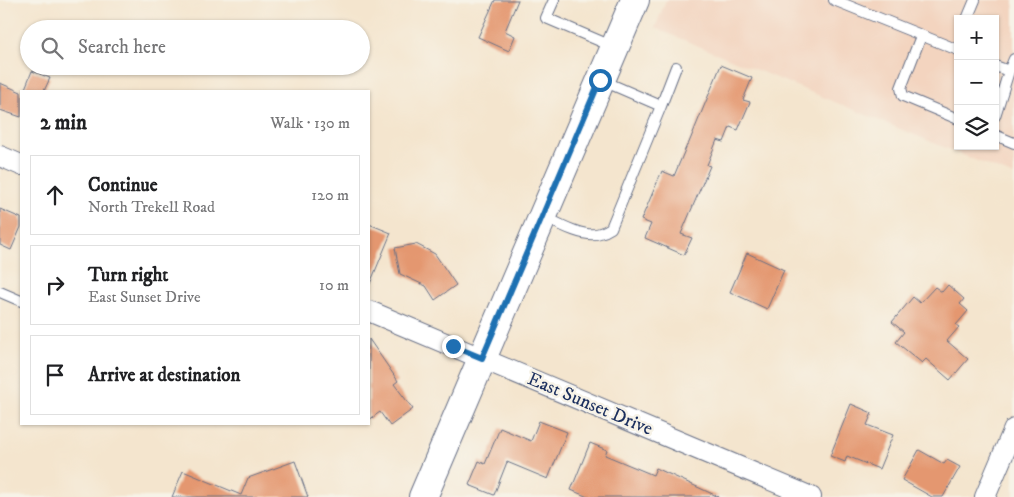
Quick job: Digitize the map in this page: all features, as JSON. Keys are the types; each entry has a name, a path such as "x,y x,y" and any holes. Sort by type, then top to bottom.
{"main road":[{"path":"423,497 634,0"}],"street":[{"path":"0,156 20,165"},
{"name":"East Sunset Drive","path":"370,310 811,497"},
{"path":"986,497 1014,429"}],"lane":[{"path":"554,0 546,18 614,47"},
{"path":"834,0 921,36 954,46"},
{"path":"969,15 975,0"},
{"path":"921,36 901,88 903,96 954,117"},
{"path":"998,105 1014,59"},
{"path":"999,67 1009,71"},
{"path":"542,216 571,229 588,234 599,234 611,228 676,68"},
{"path":"600,80 661,106"},
{"path":"999,137 1014,143"},
{"path":"0,292 20,301"}],"shaded area":[{"path":"666,0 1014,0 1014,176 655,28"}],"building":[{"path":"495,0 518,0 505,31 515,36 509,51 478,37"},
{"path":"721,65 752,78 743,100 750,102 738,130 730,127 724,142 717,140 707,165 710,166 681,234 692,238 684,255 645,238 651,224 641,220 662,171 674,176"},
{"path":"30,75 42,75 50,78 44,90 24,90"},
{"path":"0,83 20,92 20,117 0,110"},
{"path":"0,209 20,218 20,229 11,250 0,245"},
{"path":"370,224 391,233 370,284"},
{"path":"416,244 435,254 456,285 435,300 426,286 400,274 395,248"},
{"path":"747,253 784,270 767,309 730,292"},
{"path":"948,285 964,299 960,304 968,311 956,325 959,327 947,341 968,359 950,380 926,359 922,363 896,342 904,332 892,322 913,297 920,303 935,287 942,292"},
{"path":"370,340 398,381 394,384 413,409 390,426 380,412 370,419"},
{"path":"851,404 872,413 867,425 893,435 879,469 847,456 845,462 830,456"},
{"path":"539,421 567,432 548,479 507,462 494,495 469,485 479,461 485,464 500,428 531,441"},
{"path":"590,443 607,450 605,455 653,475 656,468 719,497 588,497 571,490"},
{"path":"919,450 944,464 947,460 960,467 943,497 932,497 902,480"},
{"path":"295,461 308,497 172,497 183,471 241,495 248,478"}],"route":[{"path":"453,346 482,358 600,80"}]}
